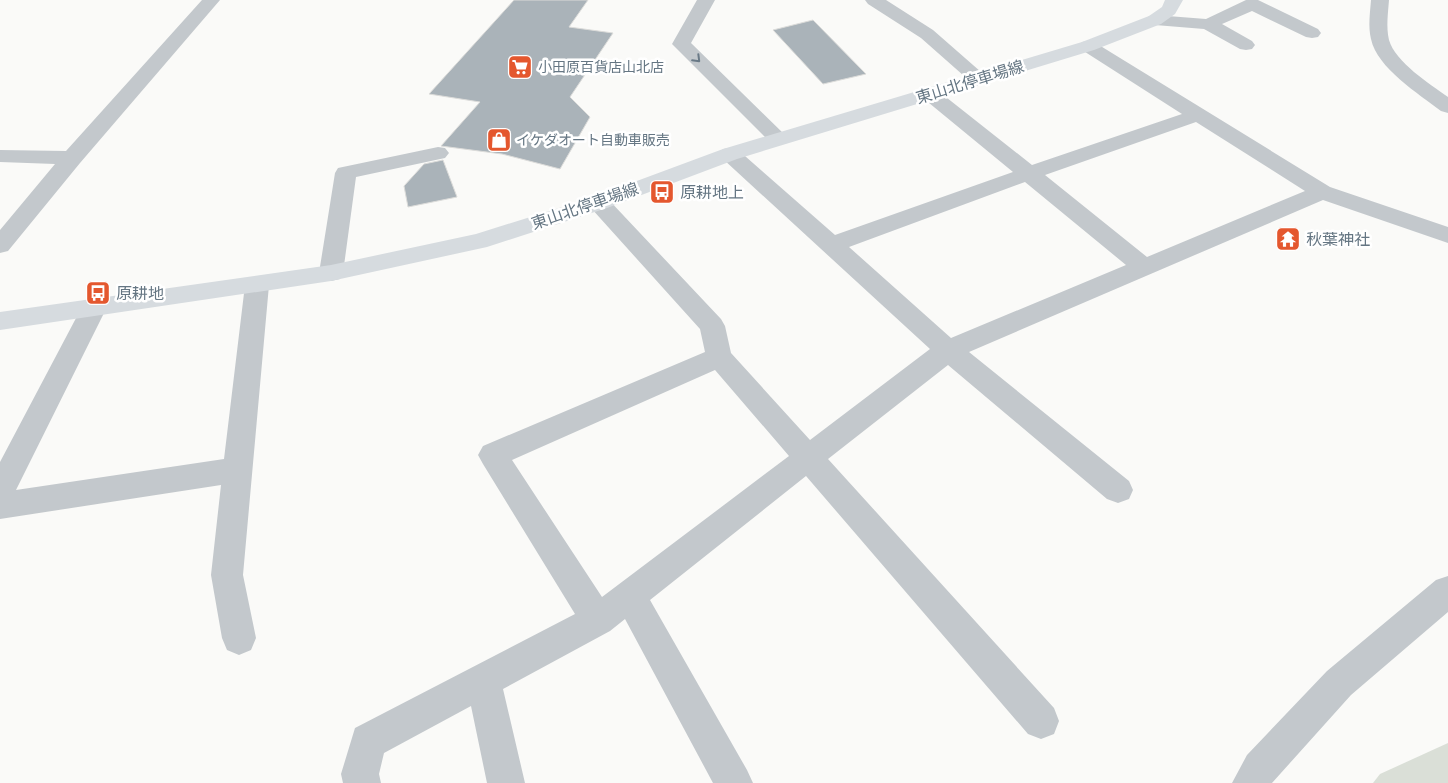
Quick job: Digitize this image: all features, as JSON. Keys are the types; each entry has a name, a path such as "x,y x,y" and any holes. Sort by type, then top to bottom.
{"main road":[{"name":"東山北停車場線","path":"0,321 93,310 331,273 479,241 599,203 730,154 1088,46 1155,20 1169,10 1174,0"}],"street":[{"path":"0,245 72,158 211,0"},
{"path":"874,0 927,34 979,79"},
{"path":"1380,0 1378,29 1382,46 1396,64 1448,107"},
{"path":"705,2 682,44 778,140"},
{"path":"1208,24 1252,4 1312,34"},
{"path":"1155,20 1208,24 1246,45"},
{"path":"1088,46 1322,192 1448,234"},
{"path":"930,94 1144,267"},
{"path":"830,245 1198,115"},
{"path":"331,273 346,173 438,154"},
{"path":"730,154 948,350 1118,490"},
{"path":"0,156 72,158"},
{"path":"362,783 360,774 368,741 598,620 948,350 1322,192"},
{"path":"599,203 712,326 719,357 1042,721"},
{"path":"239,638 227,575 257,285"},
{"path":"0,491 93,310"},
{"path":"598,620 494,455 719,357"},
{"path":"0,506 238,470"},
{"path":"1251,783 1260,768 1339,683 1448,591"},
{"path":"630,596 734,783"},
{"path":"484,681 506,783"}],"shaded area":[{"path":"1448,743 1448,783 1373,783 1380,774"}],"building":[{"path":"514,0 588,0 569,27 613,33 570,97 590,117 560,169 502,154 441,146 480,102 429,94"},
{"path":"813,20 866,74 823,84 773,30"},
{"path":"443,160 457,197 408,207 404,186 424,164"}],"place":[{"name":"小田原百貨店山北店","path":"520,67"},
{"name":"イケダオート自動車販売","path":"499,140"},
{"name":"原耕地上","path":"662,192"},
{"name":"秋葉神社","path":"1288,239"},
{"name":"原耕地","path":"98,293"}]}
